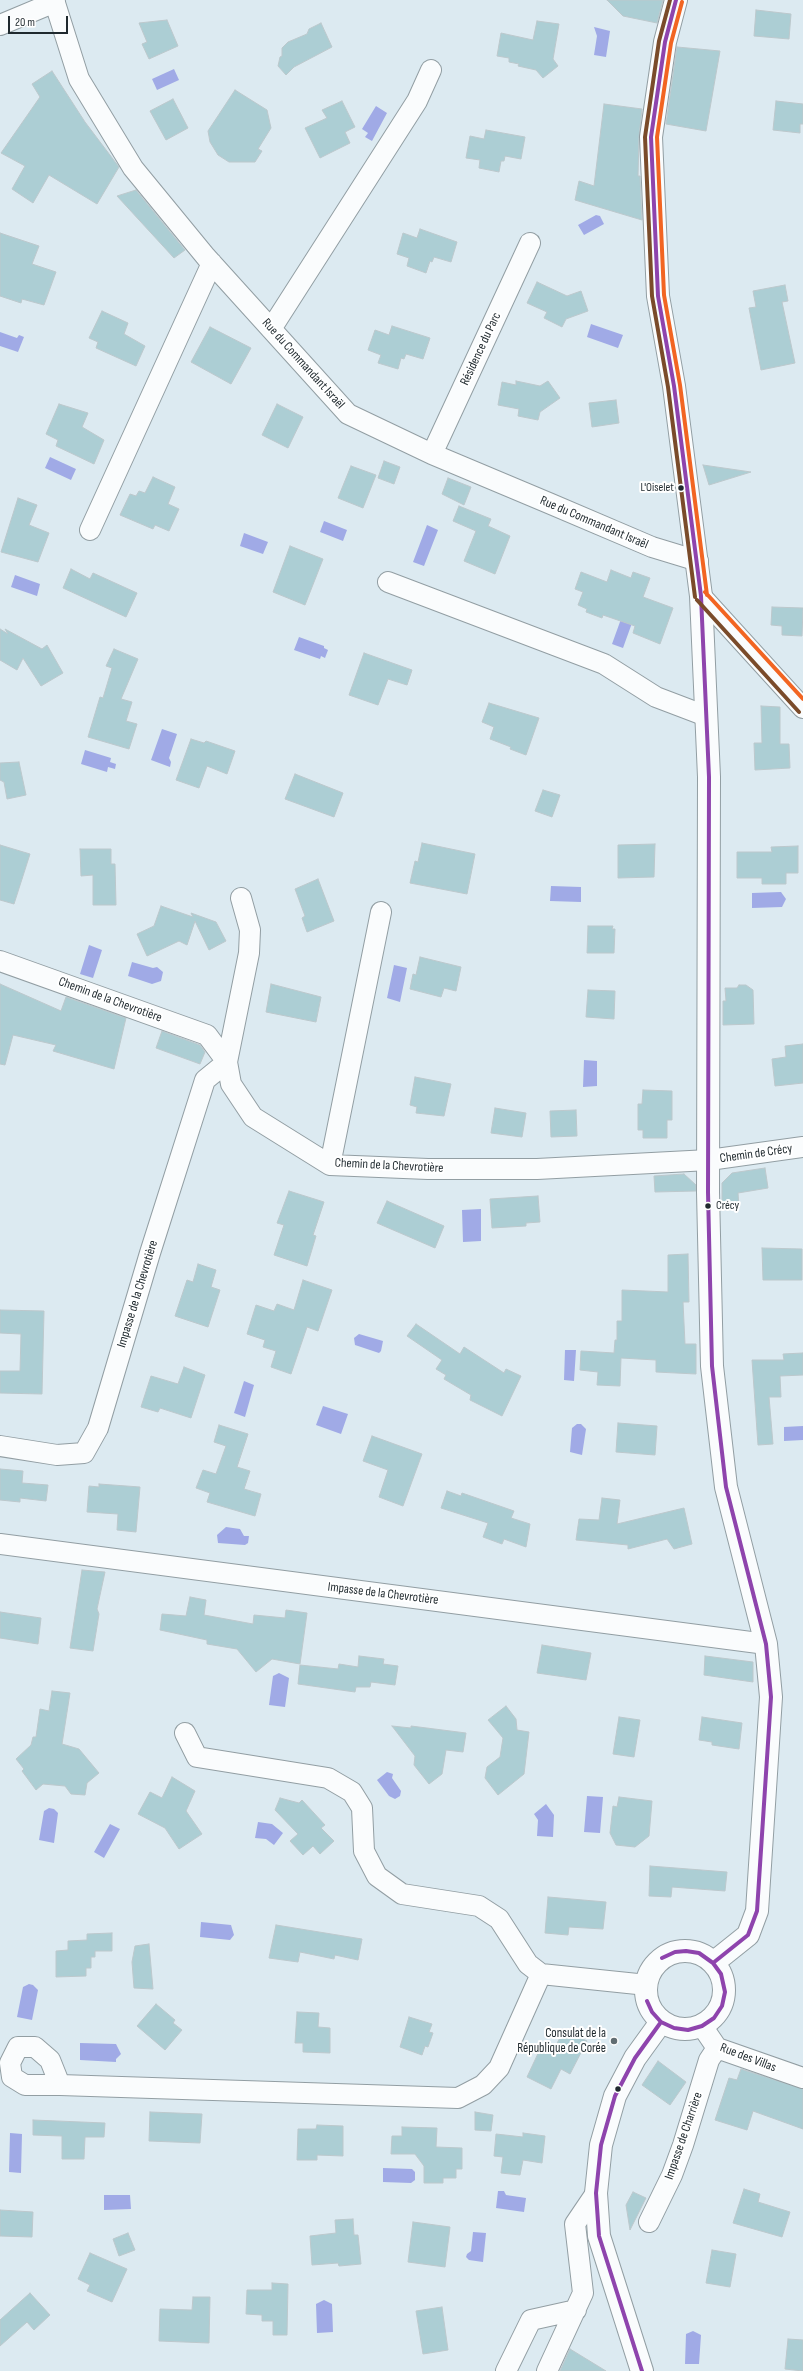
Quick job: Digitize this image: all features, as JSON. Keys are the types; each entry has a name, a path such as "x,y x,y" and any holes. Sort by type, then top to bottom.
{"main road":[{"path":"676,0 665,42 651,137 658,296 674,386 698,561 701,596 709,777 708,1160 712,1366 726,1487 766,1644 771,1698 757,1911 748,1935 713,1962"},
{"path":"686,1951 699,1953 713,1962 721,1974 725,1992 722,2006 714,2018 702,2026 688,2030 674,2028 661,2022 652,2012 647,2001 648,1976 656,1964 674,1952 686,1951"},
{"path":"642,2371 599,2236 596,2193 601,2145 616,2096 635,2058 661,2022"}],"street":[{"name":"Rue du Commandant Israël","path":"55,1 79,79 132,168 212,263 348,414 432,454 652,547 698,561"},
{"path":"0,25 55,1"},
{"path":"272,329 418,101 431,70"},
{"name":"Résidence du Parc","path":"432,454 530,243"},
{"path":"90,530 212,263"},
{"path":"388,582 604,664 656,697 706,716"},
{"path":"701,596 803,708"},
{"path":"227,1062 249,953 250,930 241,898"},
{"path":"330,1164 381,912"},
{"name":"Chemin de la Chevrotière","path":"0,961 207,1035 227,1062 232,1084 253,1117 330,1164 428,1170 537,1169 708,1160"},
{"name":"Impasse de la Chevrotière","path":"0,1446 57,1455 84,1453 98,1428 150,1253 205,1080 227,1062"},
{"name":"Chemin de Crécy","path":"708,1160 803,1147"},
{"name":"Impasse de la Chevrotière","path":"0,1544 766,1644"},
{"path":"185,1733 197,1757 328,1778 352,1792 362,1808 364,1851 377,1876 402,1894 479,1906 499,1919 528,1964 541,1974 647,1985"},
{"path":"60,2085 458,2098 483,2085 499,2068 541,1974"},
{"name":"Rue des Villas","path":"702,2026 716,2048 803,2078"},
{"name":"Impasse de Charrière","path":"649,2222 672,2175 683,2145 709,2060 716,2048"},
{"path":"547,2371 583,2293 575,2224 596,2193"},
{"path":"506,2371 531,2320 576,2310"}],"water":[{"path":"594,27 610,31 606,57 594,55 597,36"},
{"path":"174,69 179,80 157,90 152,79"},
{"path":"376,106 387,113 372,141 365,137 368,133 362,129"},
{"path":"596,215 600,216 604,224 584,235 578,225"},
{"path":"591,324 623,335 618,348 587,337"},
{"path":"0,332 17,338 19,335 24,337 18,352 0,346"},
{"path":"50,457 76,469 71,480 45,468"},
{"path":"324,521 347,530 343,541 320,532"},
{"path":"427,525 438,530 424,566 413,562"},
{"path":"244,533 268,542 263,554 240,546"},
{"path":"15,575 40,584 37,596 11,587"},
{"path":"621,619 632,623 623,648 612,644"},
{"path":"299,637 324,646 324,648 328,650 325,658 321,656 320,659 294,650"},
{"path":"162,729 177,734 169,758 171,762 170,767 151,760"},
{"path":"85,750 111,758 110,762 116,764 115,769 108,767 107,772 81,764"},
{"path":"551,886 581,887 581,902 550,901"},
{"path":"781,892 786,899 782,907 752,908 752,893"},
{"path":"89,945 102,950 93,978 80,974"},
{"path":"132,962 153,968 157,967 163,972 161,981 152,984 128,976"},
{"path":"394,965 407,968 400,1002 387,998"},
{"path":"584,1060 597,1061 597,1086 583,1087"},
{"path":"481,1209 481,1241 463,1242 462,1210"},
{"path":"359,1334 383,1341 381,1351 379,1353 355,1345 354,1338"},
{"path":"565,1350 576,1350 574,1381 564,1380"},
{"path":"244,1381 254,1385 245,1417 234,1413"},
{"path":"323,1406 348,1414 341,1434 316,1425"},
{"path":"577,1424 581,1424 586,1429 582,1455 570,1452 572,1428"},
{"path":"803,1426 803,1440 784,1441 784,1427"},
{"path":"226,1527 240,1529 244,1536 249,1536 248,1543 245,1545 218,1543 217,1535"},
{"path":"279,1673 289,1678 285,1707 269,1705 273,1676"},
{"path":"387,1772 393,1774 392,1778 401,1791 400,1796 395,1799 389,1796 377,1780"},
{"path":"587,1796 603,1797 600,1833 584,1832"},
{"path":"546,1804 554,1815 553,1837 537,1836 538,1820 534,1814"},
{"path":"49,1808 54,1809 58,1813 54,1843 39,1840 44,1811"},
{"path":"258,1822 272,1824 283,1833 274,1845 266,1839 255,1838"},
{"path":"110,1824 120,1829 104,1858 94,1852"},
{"path":"201,1922 231,1925 234,1935 230,1940 200,1937"},
{"path":"29,1984 33,1985 38,1990 32,2020 17,2017 23,1987"},
{"path":"80,2043 116,2044 121,2054 116,2059 116,2062 80,2060"},
{"path":"10,2133 22,2134 21,2173 9,2172"},
{"path":"383,2168 412,2169 415,2172 415,2180 411,2183 383,2182"},
{"path":"498,2191 504,2191 506,2195 526,2198 524,2212 496,2208"},
{"path":"104,2195 130,2195 131,2209 104,2210"},
{"path":"473,2232 486,2233 483,2262 469,2260 466,2257 471,2251"},
{"path":"324,2300 332,2304 333,2332 317,2333 316,2304"},
{"path":"693,2331 701,2335 699,2364 685,2364 686,2334"}],"building":[{"path":"607,0 663,0 657,23 623,16"},
{"path":"756,10 791,14 789,39 754,36"},
{"path":"167,20 178,46 149,59 142,44 147,42 139,23"},
{"path":"537,21 559,24 553,59 558,66 543,78 536,70 518,66 519,64 509,62 509,58 497,56 501,33 533,40"},
{"path":"321,23 332,47 294,67 286,75 278,66 280,57 282,56 282,48 288,42 307,34 309,29"},
{"path":"677,47 720,51 706,131 666,124"},
{"path":"52,71 85,122 119,167 97,204 49,175 33,203 12,189 25,166 1,153 40,97 32,84"},
{"path":"235,90 267,110 271,128 258,149 262,151 255,162 229,162 218,155 210,142 208,131"},
{"path":"173,99 188,128 166,140 150,111"},
{"path":"342,101 355,127 345,132 350,143 320,158 305,128 327,118 322,110"},
{"path":"776,101 803,104 803,124 800,124 800,133 773,130"},
{"path":"604,104 642,109 639,137 638,176 640,176 642,220 575,200 579,181 594,186"},
{"path":"486,130 525,137 521,159 505,156 504,161 501,161 499,172 479,168 480,160 466,158 470,136 484,139"},
{"path":"136,190 185,250 174,258 117,196"},
{"path":"420,229 457,242 451,262 434,257 432,262 430,261 426,273 407,266 409,258 397,254 403,233 417,238"},
{"path":"0,233 39,246 32,264 56,272 44,305 22,299 21,303 0,296"},
{"path":"537,282 567,296 581,291 588,311 566,319 562,327 544,318 547,312 527,303"},
{"path":"785,285 788,301 782,302 795,363 761,370 749,308 756,307 753,291"},
{"path":"102,311 128,323 124,334 145,346 136,366 96,348 98,342 89,338"},
{"path":"392,326 430,338 423,359 406,354 404,359 401,358 398,369 378,363 381,355 368,350 375,330 389,335"},
{"path":"210,327 251,348 231,384 191,362"},
{"path":"516,381 540,386 548,381 560,398 540,412 538,420 518,416 519,409 498,405 502,382 516,385"},
{"path":"616,400 619,423 592,427 589,403"},
{"path":"59,404 88,413 82,427 104,440 94,464 56,446 58,440 46,434"},
{"path":"277,404 303,417 288,448 262,435"},
{"path":"384,461 400,467 394,484 378,478"},
{"path":"703,465 751,472 709,485"},
{"path":"351,466 376,475 363,508 338,498"},
{"path":"153,477 175,487 168,504 179,509 169,531 155,525 153,529 120,515 130,494 136,496 139,491 145,493"},
{"path":"448,478 471,487 464,505 442,494"},
{"path":"18,498 37,505 29,525 49,533 38,562 1,552"},
{"path":"459,506 491,519 488,526 510,536 495,574 464,561 476,531 453,521"},
{"path":"290,546 323,559 305,605 273,592"},
{"path":"71,569 90,579 93,573 137,593 126,617 63,588"},
{"path":"611,570 631,578 633,572 650,578 643,597 673,608 660,644 633,633 635,626 603,615 602,618 586,612 587,609 578,605 583,592 575,589 581,572 607,582"},
{"path":"772,607 803,608 802,636 782,635 782,626 771,625"},
{"path":"0,629 8,634 5,629 42,649 47,645 63,673 41,686 23,658 17,670 0,660"},
{"path":"114,649 138,659 121,699 132,702 126,721 137,724 129,749 88,737 100,697 103,698 112,668 106,666"},
{"path":"364,653 412,670 407,685 388,679 378,705 349,695"},
{"path":"489,703 539,718 526,755 510,749 511,747 490,739 494,727 482,722"},
{"path":"761,706 780,707 780,744 789,744 790,768 755,770 754,743 762,743"},
{"path":"191,739 204,743 206,741 235,751 227,774 207,766 199,788 176,780"},
{"path":"19,762 26,795 7,799 4,782 0,780 0,763"},
{"path":"295,774 343,793 334,817 285,799"},
{"path":"543,790 560,795 552,817 535,811"},
{"path":"422,843 475,854 467,894 410,883 415,861 418,862"},
{"path":"655,844 654,877 618,878 618,845"},
{"path":"0,845 30,854 14,904 0,900"},
{"path":"798,846 798,873 786,873 786,884 762,884 762,878 737,878 737,852 772,852 771,847"},
{"path":"80,849 111,849 111,864 115,864 116,905 93,905 93,875 81,876"},
{"path":"318,879 334,921 307,932 302,918 305,916 295,889"},
{"path":"161,906 193,917 191,913 216,922 226,941 209,950 195,921 187,945 179,941 147,956 137,934 154,926"},
{"path":"588,926 613,926 612,929 615,929 614,953 587,953"},
{"path":"420,957 461,967 456,991 444,988 441,997 410,989 413,974 416,975"},
{"path":"0,984 61,1011 66,997 126,1018 114,1069 53,1051 56,1045 13,1035 5,1065 0,1064"},
{"path":"271,984 321,997 316,1022 266,1012"},
{"path":"739,985 746,985 753,990 754,1024 723,1025 723,1001 726,1001 725,988 737,988"},
{"path":"588,990 615,991 614,1019 586,1017"},
{"path":"162,1031 200,1045 205,1052 200,1064 156,1048"},
{"path":"803,1044 803,1083 775,1086 772,1059 786,1057 785,1046"},
{"path":"415,1077 451,1084 444,1116 416,1113 417,1107 410,1105"},
{"path":"643,1090 672,1091 672,1120 667,1120 667,1138 643,1138 643,1130 638,1130 638,1104 642,1104"},
{"path":"495,1108 526,1113 522,1137 491,1133"},
{"path":"576,1110 577,1136 551,1137 550,1111"},
{"path":"765,1168 768,1188 738,1193 739,1208 722,1207 722,1183 732,1173"},
{"path":"684,1174 696,1185 696,1191 655,1192 654,1176"},
{"path":"289,1191 324,1202 313,1235 316,1236 307,1266 274,1255 284,1225 277,1223"},
{"path":"538,1196 540,1222 526,1223 526,1226 492,1228 490,1199"},
{"path":"387,1201 444,1226 435,1248 377,1223"},
{"path":"762,1248 802,1249 802,1280 763,1280"},
{"path":"688,1254 689,1302 683,1302 685,1344 696,1344 696,1374 656,1372 656,1360 621,1358 620,1386 597,1385 598,1372 580,1370 581,1351 614,1353 615,1340 617,1340 617,1321 622,1321 622,1290 668,1292 668,1255"},
{"path":"198,1264 216,1270 211,1287 220,1290 208,1327 175,1316 187,1280 193,1282"},
{"path":"303,1280 332,1290 318,1331 307,1327 291,1374 271,1367 276,1351 263,1347 265,1340 247,1334 256,1305 274,1311 277,1304 294,1310"},
{"path":"0,1310 44,1311 42,1394 0,1393 0,1371 20,1371 21,1334 0,1333"},
{"path":"416,1324 460,1354 464,1347 504,1373 506,1369 521,1376 502,1416 470,1400 471,1395 444,1379 446,1375 436,1369 442,1360 407,1336"},
{"path":"803,1353 803,1375 780,1376 781,1397 769,1397 773,1444 758,1445 752,1360 784,1360 783,1354"},
{"path":"184,1367 205,1375 191,1418 160,1408 158,1412 141,1407 151,1376 178,1384"},
{"path":"618,1423 657,1426 655,1455 616,1452"},
{"path":"219,1425 248,1434 237,1467 250,1471 244,1489 261,1494 255,1516 207,1502 210,1493 196,1488 203,1470 216,1474 226,1446 214,1442"},
{"path":"372,1436 422,1454 403,1506 379,1497 388,1470 363,1461"},
{"path":"0,1469 23,1471 22,1483 48,1485 46,1501 20,1498 20,1502 0,1500"},
{"path":"99,1484 140,1487 136,1532 117,1530 118,1514 87,1512 89,1486 99,1487"},
{"path":"447,1491 461,1496 462,1493 514,1511 511,1518 530,1524 526,1547 504,1539 502,1544 483,1537 488,1523 441,1508"},
{"path":"602,1498 620,1500 617,1524 684,1508 692,1544 674,1549 667,1539 628,1549 628,1545 576,1540 579,1519 599,1520"},
{"path":"82,1570 105,1572 97,1609 99,1614 93,1651 70,1648"},
{"path":"190,1597 206,1600 204,1615 253,1624 254,1615 285,1618 286,1610 307,1613 300,1664 272,1659 256,1672 237,1649 207,1644 207,1640 160,1630 162,1614 186,1616"},
{"path":"0,1612 41,1618 38,1644 0,1638"},
{"path":"542,1645 591,1653 586,1680 537,1673"},
{"path":"359,1656 384,1659 383,1664 398,1666 395,1685 371,1682 370,1687 356,1687 355,1692 298,1684 300,1665 338,1669 339,1664 358,1667"},
{"path":"705,1656 753,1662 753,1682 704,1675"},
{"path":"52,1691 70,1693 62,1744 79,1749 99,1773 87,1783 85,1795 71,1794 65,1786 43,1784 36,1790 22,1771 24,1769 16,1759 31,1745 33,1737 36,1737 40,1709 49,1711"},
{"path":"506,1706 516,1719 517,1730 529,1732 524,1774 498,1795 485,1778 487,1767 500,1757 503,1738 488,1720"},
{"path":"619,1717 640,1720 634,1757 613,1754"},
{"path":"702,1717 742,1723 739,1749 712,1745 712,1742 699,1740"},
{"path":"392,1726 411,1728 411,1726 466,1733 463,1752 446,1750 442,1774 429,1784 414,1765 415,1756"},
{"path":"172,1777 195,1791 186,1811 202,1834 179,1849 165,1828 138,1814 150,1792 162,1798"},
{"path":"619,1797 652,1801 649,1836 635,1847 616,1845 610,1833 613,1806 617,1807"},
{"path":"280,1798 299,1803 302,1800 325,1825 321,1828 334,1841 320,1854 313,1846 303,1855 290,1841 298,1834 275,1810"},
{"path":"650,1866 727,1872 725,1891 672,1887 671,1897 649,1896"},
{"path":"548,1897 606,1902 603,1929 569,1927 568,1935 545,1933"},
{"path":"276,1925 362,1939 358,1960 335,1955 334,1959 300,1952 298,1962 269,1958"},
{"path":"112,1933 112,1951 95,1951 95,1957 91,1957 91,1968 86,1968 86,1976 56,1977 56,1951 68,1950 68,1941 87,1940 87,1934"},
{"path":"149,1944 153,1989 134,1988 132,1962 135,1946"},
{"path":"156,2004 175,2020 173,2023 182,2030 165,2050 137,2026"},
{"path":"297,2012 319,2013 318,2027 330,2028 330,2053 303,2052 303,2043 295,2043"},
{"path":"409,2017 432,2024 429,2032 433,2033 428,2047 425,2046 422,2055 400,2047"},
{"path":"564,2030 587,2041 570,2074 561,2069 551,2089 527,2077 542,2045 553,2051"},
{"path":"658,2061 686,2082 670,2105 642,2085"},
{"path":"741,2069 803,2089 803,2129 753,2111 747,2130 715,2120 729,2078 737,2080"},
{"path":"150,2112 202,2114 200,2143 149,2141"},
{"path":"475,2112 493,2115 491,2131 475,2130"},
{"path":"33,2120 105,2123 104,2137 85,2137 84,2159 62,2159 62,2136 33,2135"},
{"path":"317,2125 343,2126 343,2156 317,2155 317,2160 297,2160 298,2129 316,2129"},
{"path":"402,2127 437,2128 436,2147 462,2148 462,2169 456,2169 456,2178 443,2178 443,2183 424,2183 424,2166 415,2154 391,2154 392,2136 402,2136"},
{"path":"523,2133 545,2136 542,2163 523,2160 520,2175 501,2173 503,2157 494,2156 496,2134 523,2137"},
{"path":"744,2189 760,2194 758,2202 790,2212 782,2237 733,2223"},
{"path":"633,2192 646,2198 630,2230 626,2205"},
{"path":"0,2210 33,2212 32,2237 0,2236"},
{"path":"353,2219 354,2235 358,2235 361,2264 339,2266 338,2263 312,2265 310,2236 336,2233 335,2220"},
{"path":"413,2222 450,2227 445,2267 408,2262"},
{"path":"128,2233 135,2250 119,2256 113,2239"},
{"path":"712,2250 736,2254 730,2287 706,2283"},
{"path":"90,2253 127,2269 112,2302 87,2291 90,2285 78,2279"},
{"path":"272,2283 288,2284 287,2335 273,2335 273,2321 262,2321 262,2315 246,2314 247,2290 272,2290"},
{"path":"30,2293 50,2315 34,2330 27,2322 0,2346 0,2320"},
{"path":"193,2297 210,2297 209,2343 159,2341 160,2309 192,2310"},
{"path":"442,2307 448,2350 423,2354 416,2311"},
{"path":"788,2339 803,2340 803,2371 785,2369"},
{"path":"570,2349 606,2371 560,2371"}],"transit line":[{"path":"670,0 659,41 645,137 652,296 668,387 695,597"},
{"path":"676,0 665,42 651,137 658,296 674,386 701,596 709,777 708,1192 712,1366 726,1487 766,1644 771,1697 757,1911 748,1935 713,1963"},
{"path":"682,2 671,43 657,137 664,295 680,385 707,595"},
{"path":"705,592 803,699"},
{"path":"697,600 799,712"},
{"path":"647,2001 652,2012 661,2022 674,2028 688,2030 702,2026 714,2018 722,2006 725,1992 721,1974 713,1963 699,1953 686,1951 675,1952 662,1958"},
{"path":"642,2371 599,2236 596,2193 601,2145 615,2096 635,2058 661,2022"}],"place":[{"name":"L'Oiselet","path":"681,488"},
{"name":"Crécy","path":"708,1206"},
{"name":"Consulat de la République de Corée","path":"614,2041"}]}
